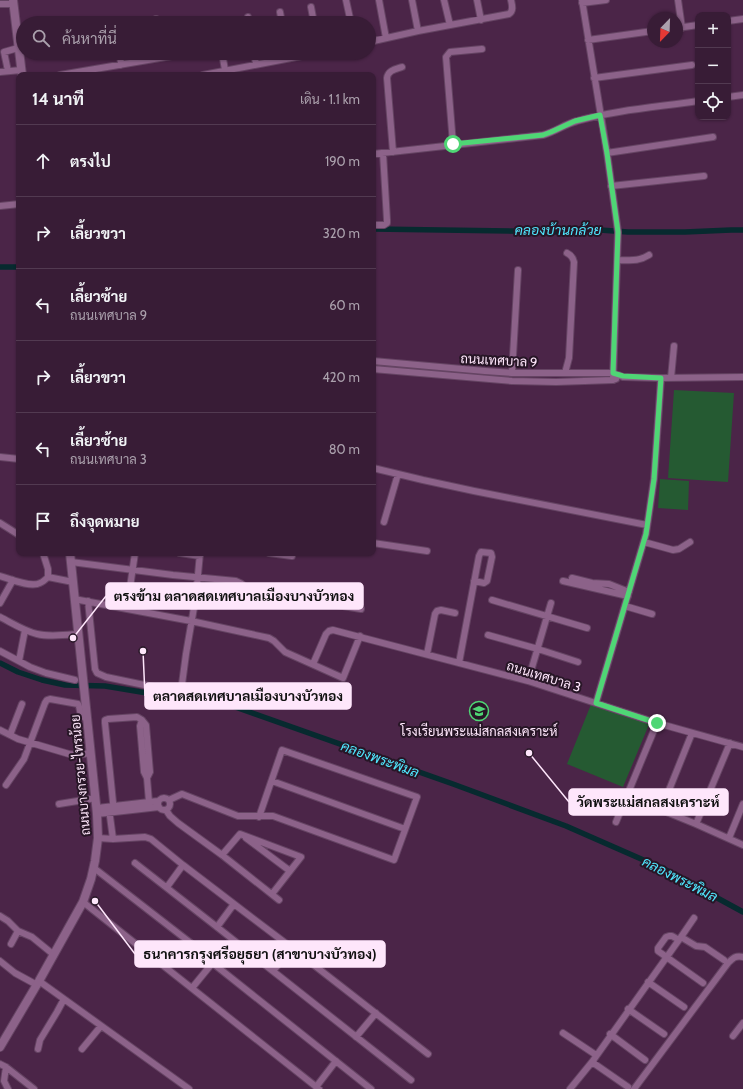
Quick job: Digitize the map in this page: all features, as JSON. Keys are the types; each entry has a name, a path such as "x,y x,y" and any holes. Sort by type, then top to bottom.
{"main road":[{"path":"13,2 16,30"},
{"path":"20,60 22,72"},
{"name":"ถนนบางกรวย-ไทรน้อย","path":"1,1047 83,902 94,868 98,838 96,798 70,556"}],"street":[{"path":"346,0 349,16"},
{"path":"379,0 386,38"},
{"path":"412,0 418,31"},
{"path":"444,0 450,25"},
{"path":"477,0 480,20"},
{"path":"376,40 509,14 511,13 512,9 511,0"},
{"path":"606,0 582,2 607,153 618,232 613,380"},
{"path":"678,0 679,12"},
{"path":"0,4 13,2"},
{"path":"311,7 313,16"},
{"path":"280,12 281,16"},
{"path":"731,21 743,19"},
{"path":"683,28 695,26"},
{"path":"588,40 647,33"},
{"path":"8,71 4,52 6,50 16,48"},
{"path":"453,144 446,57 450,52 482,49"},
{"path":"121,60 121,65"},
{"path":"81,72 143,60"},
{"path":"223,60 225,70"},
{"path":"255,60 256,64"},
{"path":"216,72 272,60"},
{"path":"594,78 692,65"},
{"path":"107,67 108,72"},
{"path":"393,152 387,78 388,74 392,70 402,67"},
{"path":"0,72 22,72"},
{"path":"731,97 743,95"},
{"path":"376,154 543,135 575,121 600,115 695,101"},
{"path":"607,153 713,137"},
{"path":"376,225 386,225 387,220 383,153"},
{"path":"612,186 704,176"},
{"path":"0,206 16,204"},
{"path":"565,374 569,358 574,262 571,255 567,252"},
{"path":"618,260 638,260 649,255"},
{"path":"512,373 518,270"},
{"path":"671,378 674,346"},
{"name":"ถนนเทศบาล 9","path":"376,361 512,373 613,373 623,376 661,378 743,377"},
{"name":"ถนนเทศบาล 9","path":"376,369 512,381 556,382 613,380 623,376"},
{"path":"596,703 629,594 648,524 654,479 661,378"},
{"path":"0,457 16,459"},
{"path":"376,469 474,491 648,524"},
{"path":"384,522 398,474"},
{"path":"0,523 16,533"},
{"path":"644,542 673,550 679,549 690,542"},
{"path":"376,543 428,551"},
{"path":"459,663 474,581 480,553 484,551 491,553 492,557 487,581 484,583 474,581"},
{"path":"45,556 48,569 48,578"},
{"path":"127,608 134,556"},
{"path":"88,601 95,669 97,673 106,677 177,690 182,684 198,578 200,556"},
{"path":"70,562 198,578 236,581 244,584 252,591 361,609"},
{"path":"0,576 35,585 48,578 73,582"},
{"path":"572,578 592,583 609,584 629,594"},
{"path":"0,603 12,580"},
{"path":"563,581 629,594"},
{"path":"74,599 127,608 269,638 285,652 343,678 360,636"},
{"path":"492,600 587,628"},
{"path":"528,682 551,603"},
{"path":"625,606 652,614"},
{"path":"427,654 435,614 437,611 440,610 455,613"},
{"path":"0,617 25,630 37,634 78,634"},
{"path":"19,661 25,630"},
{"name":"ถนนเทศบาล 3","path":"313,664 326,634 333,630 528,682 657,723 743,747"},
{"path":"488,635 578,662"},
{"path":"0,651 46,673 75,680"},
{"path":"6,785 24,759 44,703 47,700 50,699 78,704 81,716 87,719"},
{"path":"10,735 22,704"},
{"path":"113,839 105,720 134,717 142,720 140,726 145,747 144,772 147,778 149,802"},
{"path":"616,822 657,723"},
{"path":"0,730 18,739 69,754 91,753"},
{"path":"661,810 692,733"},
{"path":"696,824 730,743"},
{"path":"169,800 182,794 238,816 259,817 273,816 394,860 417,797 282,750 259,817"},
{"path":"272,781 406,829"},
{"path":"627,796 743,845"},
{"path":"158,804 160,798 164,797 169,800"},
{"path":"59,804 96,798"},
{"path":"166,810 170,806 169,800"},
{"path":"111,809 149,802 158,804 162,810 166,810 178,823 280,900"},
{"path":"97,811 158,804"},
{"path":"729,838 743,804"},
{"path":"222,855 240,834"},
{"path":"240,834 301,857 272,894"},
{"path":"240,834 290,871"},
{"path":"98,838 113,839 145,836 151,839 428,1054"},
{"path":"135,862 411,1080"},
{"path":"167,887 183,865"},
{"path":"94,868 192,944"},
{"path":"83,902 318,1088 336,1061"},
{"path":"218,927 234,904"},
{"path":"0,916 8,921 18,931 32,937 54,955"},
{"path":"573,1088 694,918"},
{"path":"11,944 18,931"},
{"path":"703,983 658,951 658,948 666,937 672,936 680,938 696,946 705,946 724,960"},
{"path":"273,971 292,948"},
{"path":"592,1062 631,1088 728,963 737,956 743,957"},
{"path":"0,961 15,973 38,983 64,999 189,1089"},
{"path":"192,988 210,966 212,964 215,965 371,1089"},
{"path":"648,982 684,1007"},
{"path":"38,1049 40,1040 64,999"},
{"path":"628,1009 664,1034"},
{"path":"356,1037 376,1013"},
{"path":"733,1036 743,1023"},
{"path":"82,1049 101,1026"},
{"path":"563,1033 596,1055"},
{"path":"610,1034 645,1060"},
{"path":"0,1064 34,1089"},
{"path":"6,1067 4,1081 8,1089"}],"green space":[{"path":"674,390 734,393 728,482 668,478"},
{"path":"660,479 689,481 688,510 658,508"},
{"path":"592,702 650,722 623,787 567,764"}],"waterway":[{"name":"คลองบ้านกล้วย","path":"376,229 568,232 586,229 628,232 743,230"},
{"name":"คลองบ้านกล้วย","path":"0,267 16,267"},
{"name":"คลองพระพิมล","path":"0,663 18,672 42,680 65,685 105,686 165,696 224,703 453,784 566,826 664,869 743,912"}],"place":[{"name":"ตรงข้าม ตลาดสดเทศบาลเมืองบางบัวทอง","path":"73,638"},
{"name":"ตลาดสดเทศบาลเมืองบางบัวทอง","path":"143,651"},
{"name":"โรงเรียนพระแม่สกลสงเคราะห์","path":"479,711"},
{"name":"วัดพระแม่สกลสงเคราะห์","path":"529,753"},
{"name":"ธนาคารกรุงศรีอยุธยา (สาขาบางบัวทอง)","path":"95,901"}],"route":[{"path":"453,144 543,135 575,121 600,115 618,232 613,373 623,376 661,378 654,479 646,534 596,703 657,723"}]}
